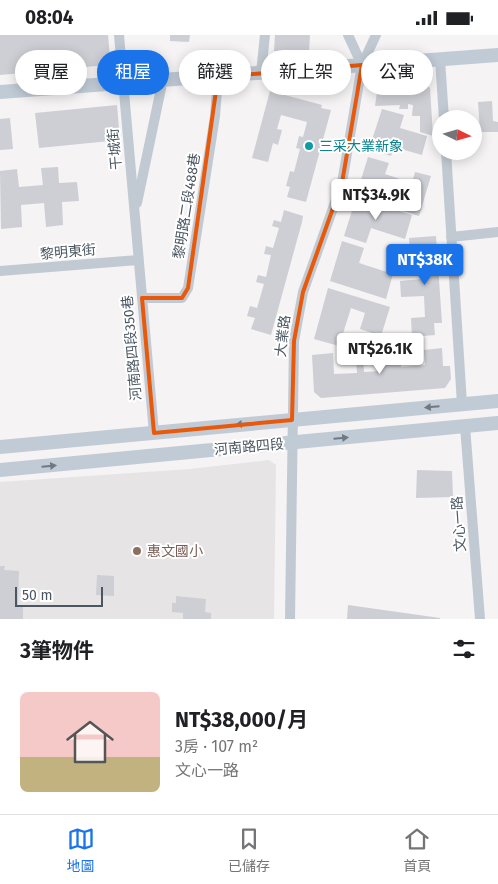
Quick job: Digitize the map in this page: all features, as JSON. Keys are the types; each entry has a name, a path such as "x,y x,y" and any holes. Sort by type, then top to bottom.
{"street":[{"name":"干城街","path":"119,35 120,50"},
{"path":"263,50 265,35"},
{"path":"348,35 361,63"},
{"name":"大業路","path":"369,50 376,35"},
{"path":"433,60 498,55"},
{"path":"440,59 443,110"},
{"name":"大業路","path":"290,619 294,341 303,292 342,183 361,71"},
{"path":"251,74 261,73"},
{"path":"0,92 97,84"},
{"name":"干城街","path":"124,95 138,260"},
{"path":"134,215 160,95"},
{"name":"黎明路二段488巷","path":"142,298 182,298 188,288 217,95"},
{"path":"447,160 462,404"},
{"path":"451,237 498,232"},
{"name":"河南路四段350巷","path":"138,260 154,433"},
{"name":"黎明東街","path":"0,271 138,260"},
{"name":"河南路四段","path":"0,447 498,401"},
{"name":"河南路四段","path":"0,470 498,423"},
{"name":"文心一路","path":"465,426 480,619"}],"highlighted area":[{"path":"362,65 342,183 303,292 294,341 292,420 154,433 142,298 182,298 188,288 218,77"}],"shaded area":[{"name":"惠文國小","path":"269,460 276,465 274,619 0,619 0,482 190,469"}],"building":[{"path":"0,35 108,35 109,50 97,50 97,66 87,67 87,50 15,50 15,74 0,75"},
{"path":"170,35 190,35 189,42 170,41"},
{"path":"275,35 310,35 309,50 274,50"},
{"name":"三采大業新象","path":"269,95 285,95 322,105 321,108 331,110 306,202 287,197 290,187 286,186 290,171 294,172 300,149 296,148 299,136 303,137 307,122 281,115 277,129 282,130 278,145 273,143 268,162 252,158"},
{"path":"377,95 430,95 432,136 420,132 420,116 412,116 413,105 408,104 408,109 399,109 400,105 375,106"},
{"path":"492,101 493,121 498,122 498,132 482,132 482,110 479,110 478,102"},
{"path":"117,105 120,140 39,148 35,113"},
{"path":"382,109 404,115 400,128 427,136 422,155 394,147 391,156 369,149"},
{"path":"10,118 13,149 0,150 0,119"},
{"path":"368,157 389,163 385,174 412,183 415,172 431,176 419,216 403,211 407,199 380,191 377,203 356,196"},
{"path":"58,167 59,183 77,182 79,201 62,202 63,225 46,227 44,203 21,205 22,227 1,229 0,171 17,169 19,187 43,185 41,168"},
{"path":"356,198 412,215 405,239 371,228 366,243 344,236"},
{"path":"284,210 303,216 271,335 251,329 255,318 247,316 250,306 257,308 264,284 256,282 258,275 266,277 271,255 264,254 266,246 273,248 279,228 272,226 274,220 281,222"},
{"path":"436,236 442,323 434,323 435,335 412,337 411,318 425,317 424,296 401,297 400,281 422,279 420,253 410,254 409,238"},
{"path":"342,241 364,248 359,263 393,274 386,299 330,281"},
{"path":"328,288 390,307 381,336 360,329 365,313 351,308 339,346 314,339"},
{"path":"400,348 401,367 425,365 424,350 442,348 443,366 450,366 451,379 445,388 321,398 314,392 312,355 333,353 334,374 357,373 356,357 363,357 364,372 381,371 380,349"},
{"path":"417,470 452,471 453,497 416,498"},
{"path":"0,566 5,566 4,570 19,571 18,605 23,605 23,619 0,619"},
{"path":"97,575 114,576 114,596 96,595"},
{"path":"176,596 206,599 205,612 211,613 211,619 183,619 183,613 172,612 172,603 176,603"},
{"path":"348,605 440,618 440,619 347,619"}],"place":[{"name":"三采大業新象","path":"309,146"},
{"name":"惠文國小","path":"137,551"}]}
